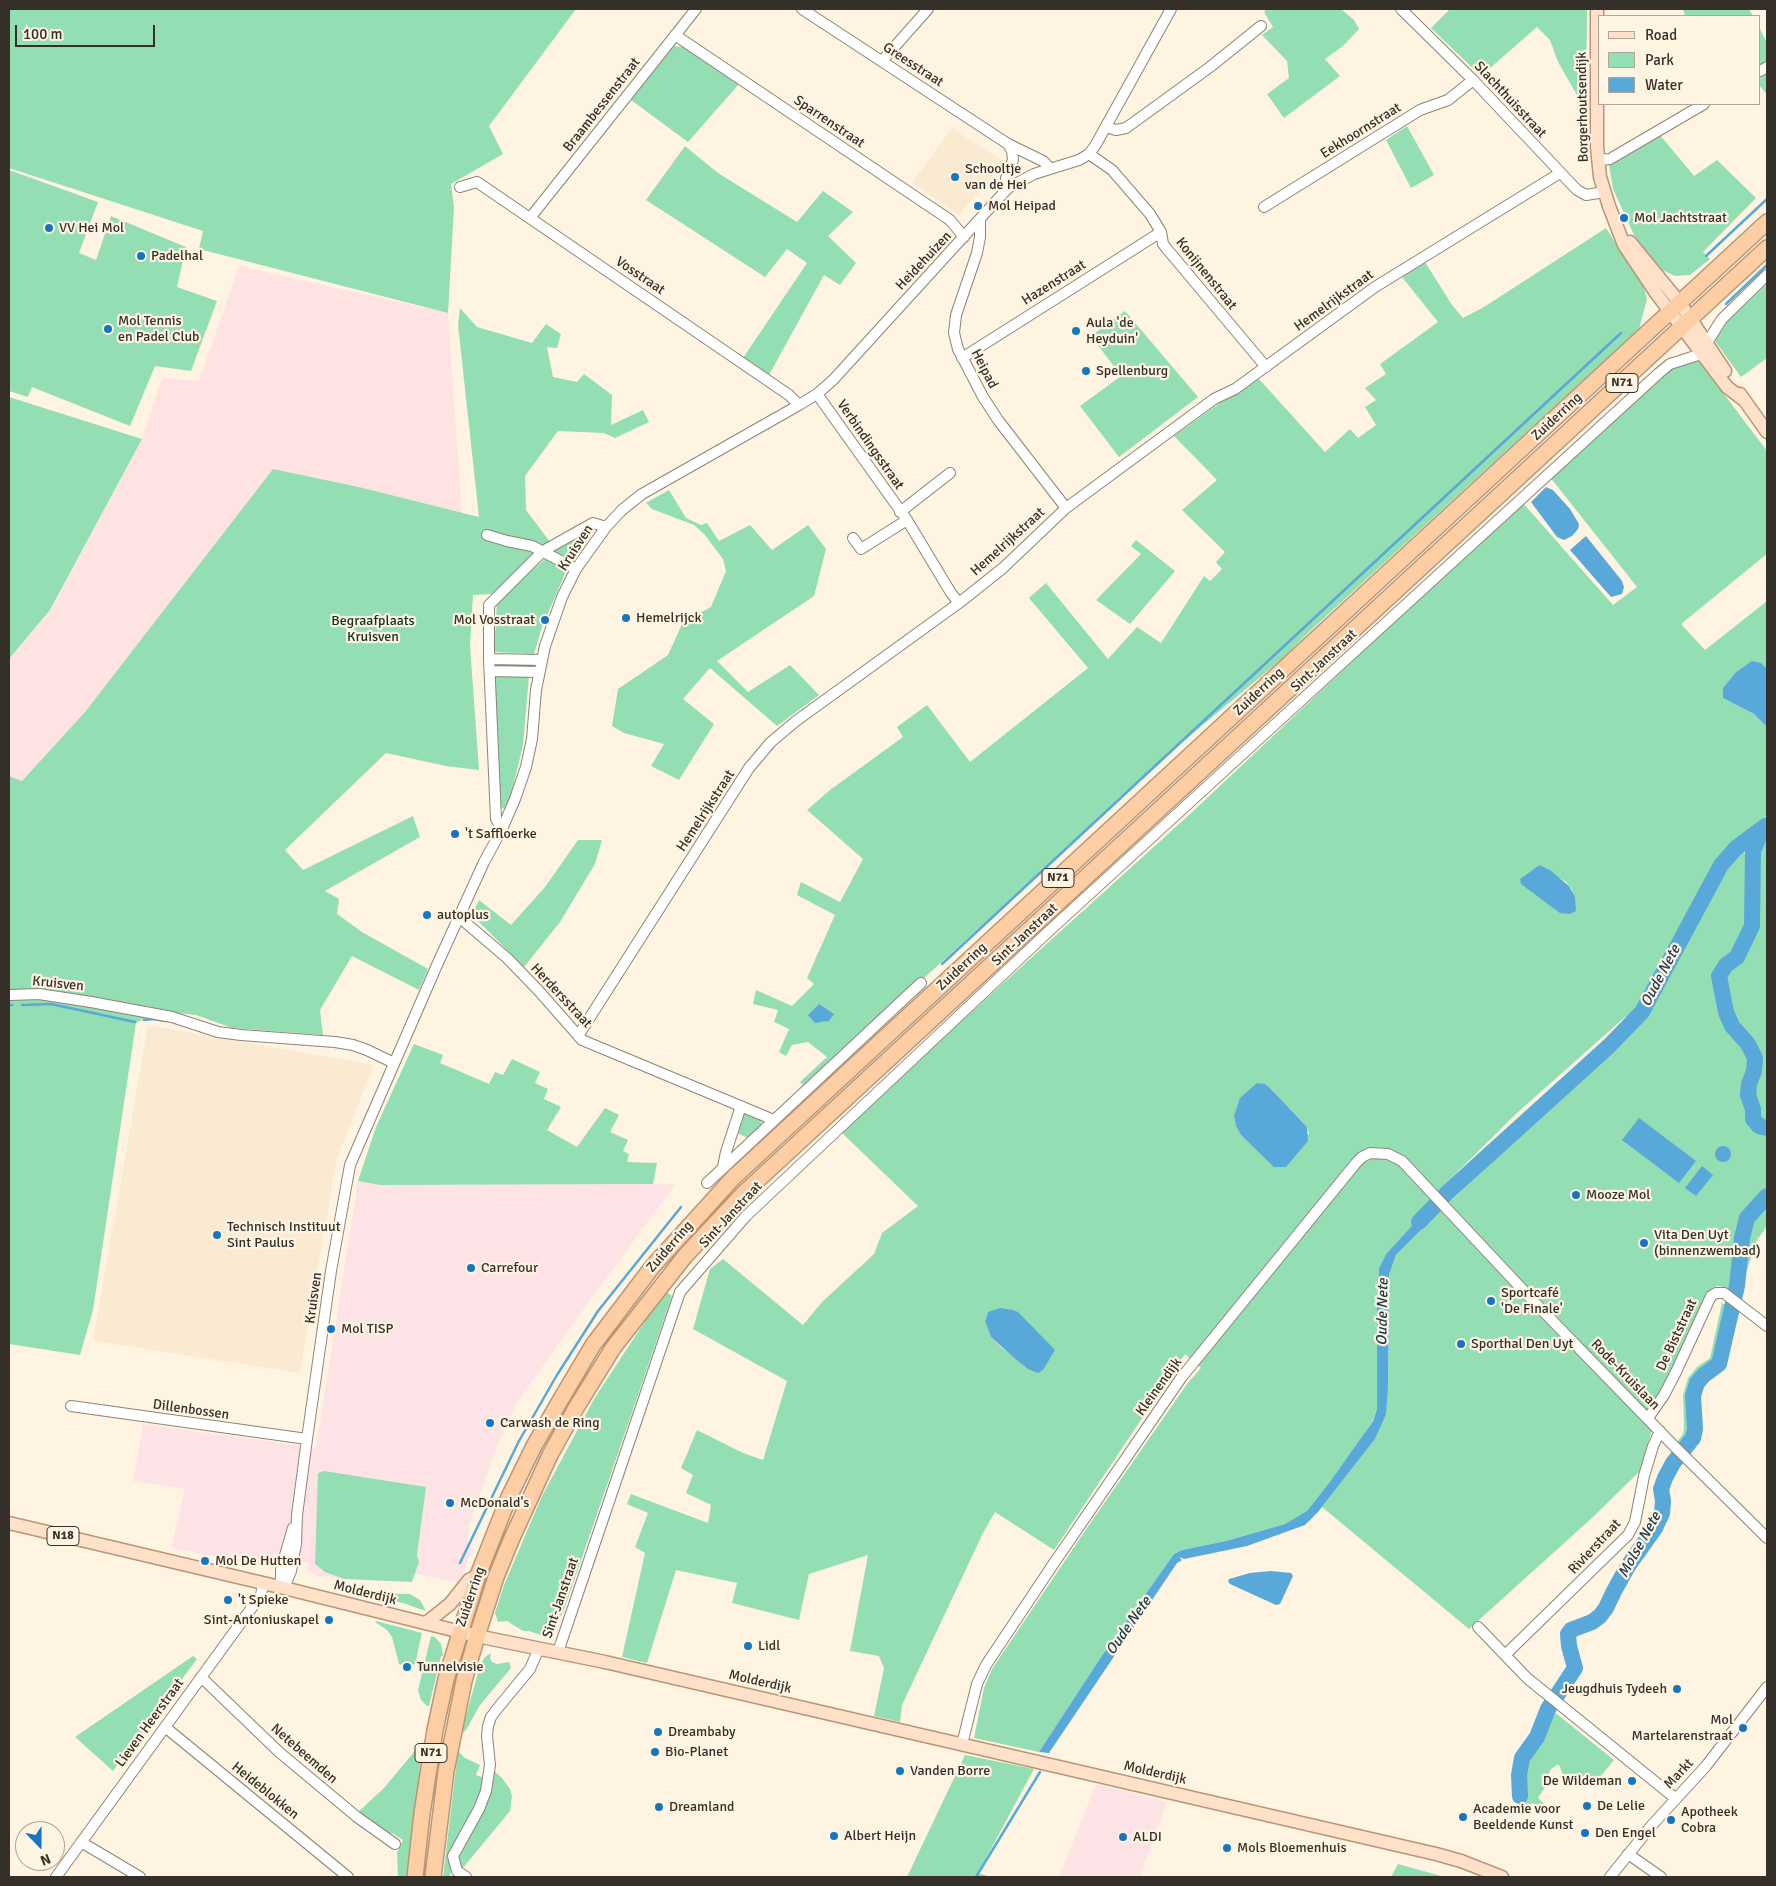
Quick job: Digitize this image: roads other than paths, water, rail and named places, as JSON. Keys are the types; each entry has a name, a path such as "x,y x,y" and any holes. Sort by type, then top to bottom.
{"highway":[{"name":"Zuiderring","path":"415,1877 422,1813 435,1730 459,1631 478,1575 506,1506 534,1446 593,1345 653,1266 740,1171 1767,222"},
{"name":"Zuiderring","path":"433,1877 446,1772 459,1706 477,1636 496,1577 526,1505 550,1455 576,1408 613,1348 685,1256 719,1218 894,1054 1767,248"}],"main road":[{"name":"Borgerhoutsendijk","path":"1597,9 1598,160 1604,192 1620,232 1703,348 1767,432"},
{"name":"Molderdijk","path":"9,1524 284,1588 477,1636 558,1652 1436,1854 1461,1861 1502,1877"},
{"path":"426,1623 450,1604 469,1580 478,1575"}],"street":[{"name":"Braambessenstraat","path":"530,218 696,9"},
{"name":"Greesstraat","path":"802,9 1008,144 1043,161 1050,168"},
{"path":"882,61 928,9"},
{"path":"1088,154 1095,146 1172,9"},
{"name":"Slachthuisstraat","path":"1401,9 1473,80 1581,193 1586,195 1604,192"},
{"path":"1106,126 1116,130 1126,128 1210,67 1261,26"},
{"name":"Sparrenstraat","path":"675,35 950,220 964,237"},
{"name":"Eekhoornstraat","path":"1264,207 1420,110 1448,100 1473,80"},
{"path":"1598,160 1610,158 1702,105"},
{"path":"1008,144 1012,151 1013,160 1006,178 1008,188"},
{"name":"Heidehuizen","path":"606,527 622,510 642,494 817,394 849,364 980,220 1001,194 1008,188 1034,174 1079,160 1088,154"},
{"name":"Konijnenstraat","path":"1088,154 1112,170 1150,214 1161,232 1163,244 1266,367"},
{"name":"Hemelrijkstraat","path":"578,1036 750,768 771,742 796,721 959,603 1003,568 1066,508 1214,399 1235,389 1375,287 1560,173"},
{"name":"Vosstraat","path":"460,187 477,182 789,395 799,405"},
{"name":"Heipad","path":"980,220 977,254 956,315 954,333 962,358 983,398 1066,508"},
{"name":"Hazenstraat","path":"962,358 1161,232"},
{"path":"1703,348 1722,319 1767,275"},
{"name":"Sint-Janstraat","path":"558,1652 680,1292 746,1216 1013,964 1651,380 1670,364 1695,356 1703,348"},
{"name":"Verbindingsstraat","path":"817,394 904,516 950,593 959,603"},
{"name":"Verbindingsstraat","path":"853,538 861,549 904,516 950,473"},
{"name":"Kruisven","path":"284,1588 291,1571 296,1544 297,1515 307,1440 346,1182 355,1151 484,862 502,829 526,767 532,739 539,672 554,618 576,569 606,527 593,523 543,550 489,605 489,659 496,819 502,829"},
{"path":"487,535 543,550 576,569"},
{"path":"489,659 542,660"},
{"path":"490,671 539,672"},
{"name":"Herdersstraat","path":"459,917 507,958 532,983 578,1036 588,1043 774,1120"},
{"path":"707,1183 921,984"},
{"name":"Kruisven","path":"10,995 40,994 91,1002 172,1017 218,1032 353,1045 394,1063"},
{"path":"723,1167 741,1106"},
{"name":"Kleinendijk","path":"962,1744 977,1684 986,1665 1052,1566 1181,1378 1362,1157 1370,1153 1380,1152 1402,1161 1445,1207"},
{"name":"Rode-Kruislaan","path":"1445,1207 1674,1446 1767,1538"},
{"name":"De Biststraat","path":"1648,1418 1664,1395 1676,1372 1711,1296 1716,1293 1724,1293 1767,1326"},
{"name":"Dillenbossen","path":"71,1406 307,1440"},
{"name":"Rivierstraat","path":"1505,1655 1628,1535 1635,1522 1644,1476 1653,1446 1660,1431"},
{"name":"Lieven Heerstraat","path":"56,1877 164,1726 261,1596 263,1584"},
{"path":"1478,1627 1527,1678 1675,1798"},
{"path":"463,1877 457,1871 453,1856 479,1809 486,1791 490,1765 487,1736 491,1717 530,1669 539,1648"},
{"name":"Netebeemden","path":"201,1677 279,1752 356,1817 394,1844"},
{"name":"Markt","path":"1610,1877 1675,1798 1706,1766 1767,1687"},
{"name":"Heideblokken","path":"164,1726 348,1876"},
{"path":"81,1842 140,1877"},
{"path":"1628,1854 1661,1877"}],"water":[{"path":"1546,487 1553,490 1570,509 1579,524 1578,529 1572,536 1564,540 1557,537 1531,502"},
{"path":"1586,536 1622,581 1624,587 1622,594 1611,597 1570,550"},
{"path":"1752,661 1761,663 1766,668 1767,727 1754,714 1723,698 1723,688 1735,673"},
{"path":"1539,865 1550,870 1569,886 1575,897 1576,911 1570,914 1560,913 1521,884 1520,879"},
{"path":"819,1004 834,1014 828,1022 815,1023 808,1015"},
{"path":"1257,1083 1265,1084 1270,1088 1307,1127 1308,1141 1286,1167 1274,1167 1241,1135 1236,1126 1234,1116 1240,1098"},
{"path":"1639,1118 1696,1161 1679,1183 1622,1140"},
{"path":"1720,1146 1726,1146 1731,1151 1729,1160 1720,1162 1715,1157 1715,1151"},
{"path":"1702,1166 1713,1175 1696,1196 1685,1188"},
{"path":"1431,1205 1439,1212 1396,1255 1389,1275 1386,1414 1375,1439 1318,1512 1305,1525 1247,1546 1184,1559 1179,1557 1182,1560 1177,1563 1049,1753 1039,1752 1101,1657 1174,1554 1182,1550 1226,1541 1285,1524 1307,1511 1332,1479 1373,1421 1377,1409 1379,1268 1386,1254"},
{"path":"1000,1308 1018,1312 1055,1350 1043,1370 1038,1373 1028,1369 991,1337 985,1321 988,1312"},
{"path":"1271,1571 1291,1573 1293,1576 1280,1604 1276,1605 1230,1584 1228,1581 1229,1579 1250,1573"}],"waterway":[{"path":"1706,256 1767,199"},
{"path":"1726,304 1767,265"},
{"path":"942,964 1621,333"},
{"name":"Oude Nete","path":"1419,1222 1448,1192 1609,1046 1642,1012 1721,865 1736,848 1767,825"},
{"name":"Molse Nete","path":"1762,830 1753,851 1752,926 1737,957 1726,965 1719,976 1726,1012 1732,1026 1748,1044 1755,1058 1748,1095 1753,1109 1753,1119 1759,1126 1767,1128"},
{"path":"22,1005 51,1004 135,1022"},
{"path":"144,1020 166,1021"},
{"name":"Molse Nete","path":"1520,1796 1519,1775 1522,1758 1537,1737 1548,1709 1575,1668 1568,1634 1571,1630 1592,1622 1606,1608 1628,1566 1655,1528 1662,1513 1661,1489 1665,1478 1673,1463 1693,1438 1695,1429 1693,1396 1697,1383 1719,1364 1737,1286 1742,1238 1747,1218 1767,1196"},
{"path":"460,1563 519,1441 557,1375 598,1311 681,1207"},
{"name":"Oude Nete","path":"976,1877 1040,1772"}],"place":[{"name":"Schooltje van de Hei","path":"955,177"},
{"name":"Mol Heipad","path":"978,206"},
{"name":"Mol Jachtstraat","path":"1624,218"},
{"name":"VV Hei Mol","path":"49,228"},
{"name":"Padelhal","path":"141,256"},
{"name":"Mol Tennis en Padel Club","path":"108,329"},
{"name":"Aula 'de Heyduin'","path":"1076,331"},
{"name":"Spellenburg","path":"1086,371"},
{"name":"Hemelrijck","path":"626,618"},
{"name":"Mol Vosstraat","path":"545,620"},
{"name":"'t Saffloerke","path":"455,834"},
{"name":"autoplus","path":"427,915"},
{"name":"Mooze Mol","path":"1576,1195"},
{"name":"Technisch Instituut Sint Paulus","path":"217,1235"},
{"name":"Vita Den Uyt (binnenzwembad)","path":"1644,1243"},
{"name":"Carrefour","path":"471,1268"},
{"name":"Sportcafé 'De Finale'","path":"1491,1301"},
{"name":"Mol TISP","path":"331,1329"},
{"name":"Sporthal Den Uyt","path":"1461,1344"},
{"name":"Carwash de Ring","path":"490,1423"},
{"name":"McDonald's","path":"450,1503"},
{"name":"Mol De Hutten","path":"205,1561"},
{"name":"'t Spieke","path":"228,1600"},
{"name":"Sint-Antoniuskapel","path":"329,1620"},
{"name":"Lidl","path":"748,1646"},
{"name":"Tunnelvisie","path":"407,1667"},
{"name":"Jeugdhuis Tydeeh","path":"1677,1689"},
{"name":"Mol Martelarenstraat","path":"1743,1728"},
{"name":"Dreambaby","path":"658,1732"},
{"name":"Bio-Planet","path":"655,1752"},
{"name":"Vanden Borre","path":"900,1771"},
{"name":"De Wildeman","path":"1632,1781"},
{"name":"De Lelie","path":"1587,1806"},
{"name":"Dreamland","path":"659,1807"},
{"name":"Academie voor Beeldende Kunst","path":"1463,1817"},
{"name":"Apotheek Cobra","path":"1671,1820"},
{"name":"Den Engel","path":"1585,1833"},
{"name":"Albert Heijn","path":"834,1836"},
{"name":"ALDI","path":"1123,1837"},
{"name":"Mols Bloemenhuis","path":"1227,1848"}],"park label":[{"name":"Begraafplaats Kruisven","path":"373,630"}]}
